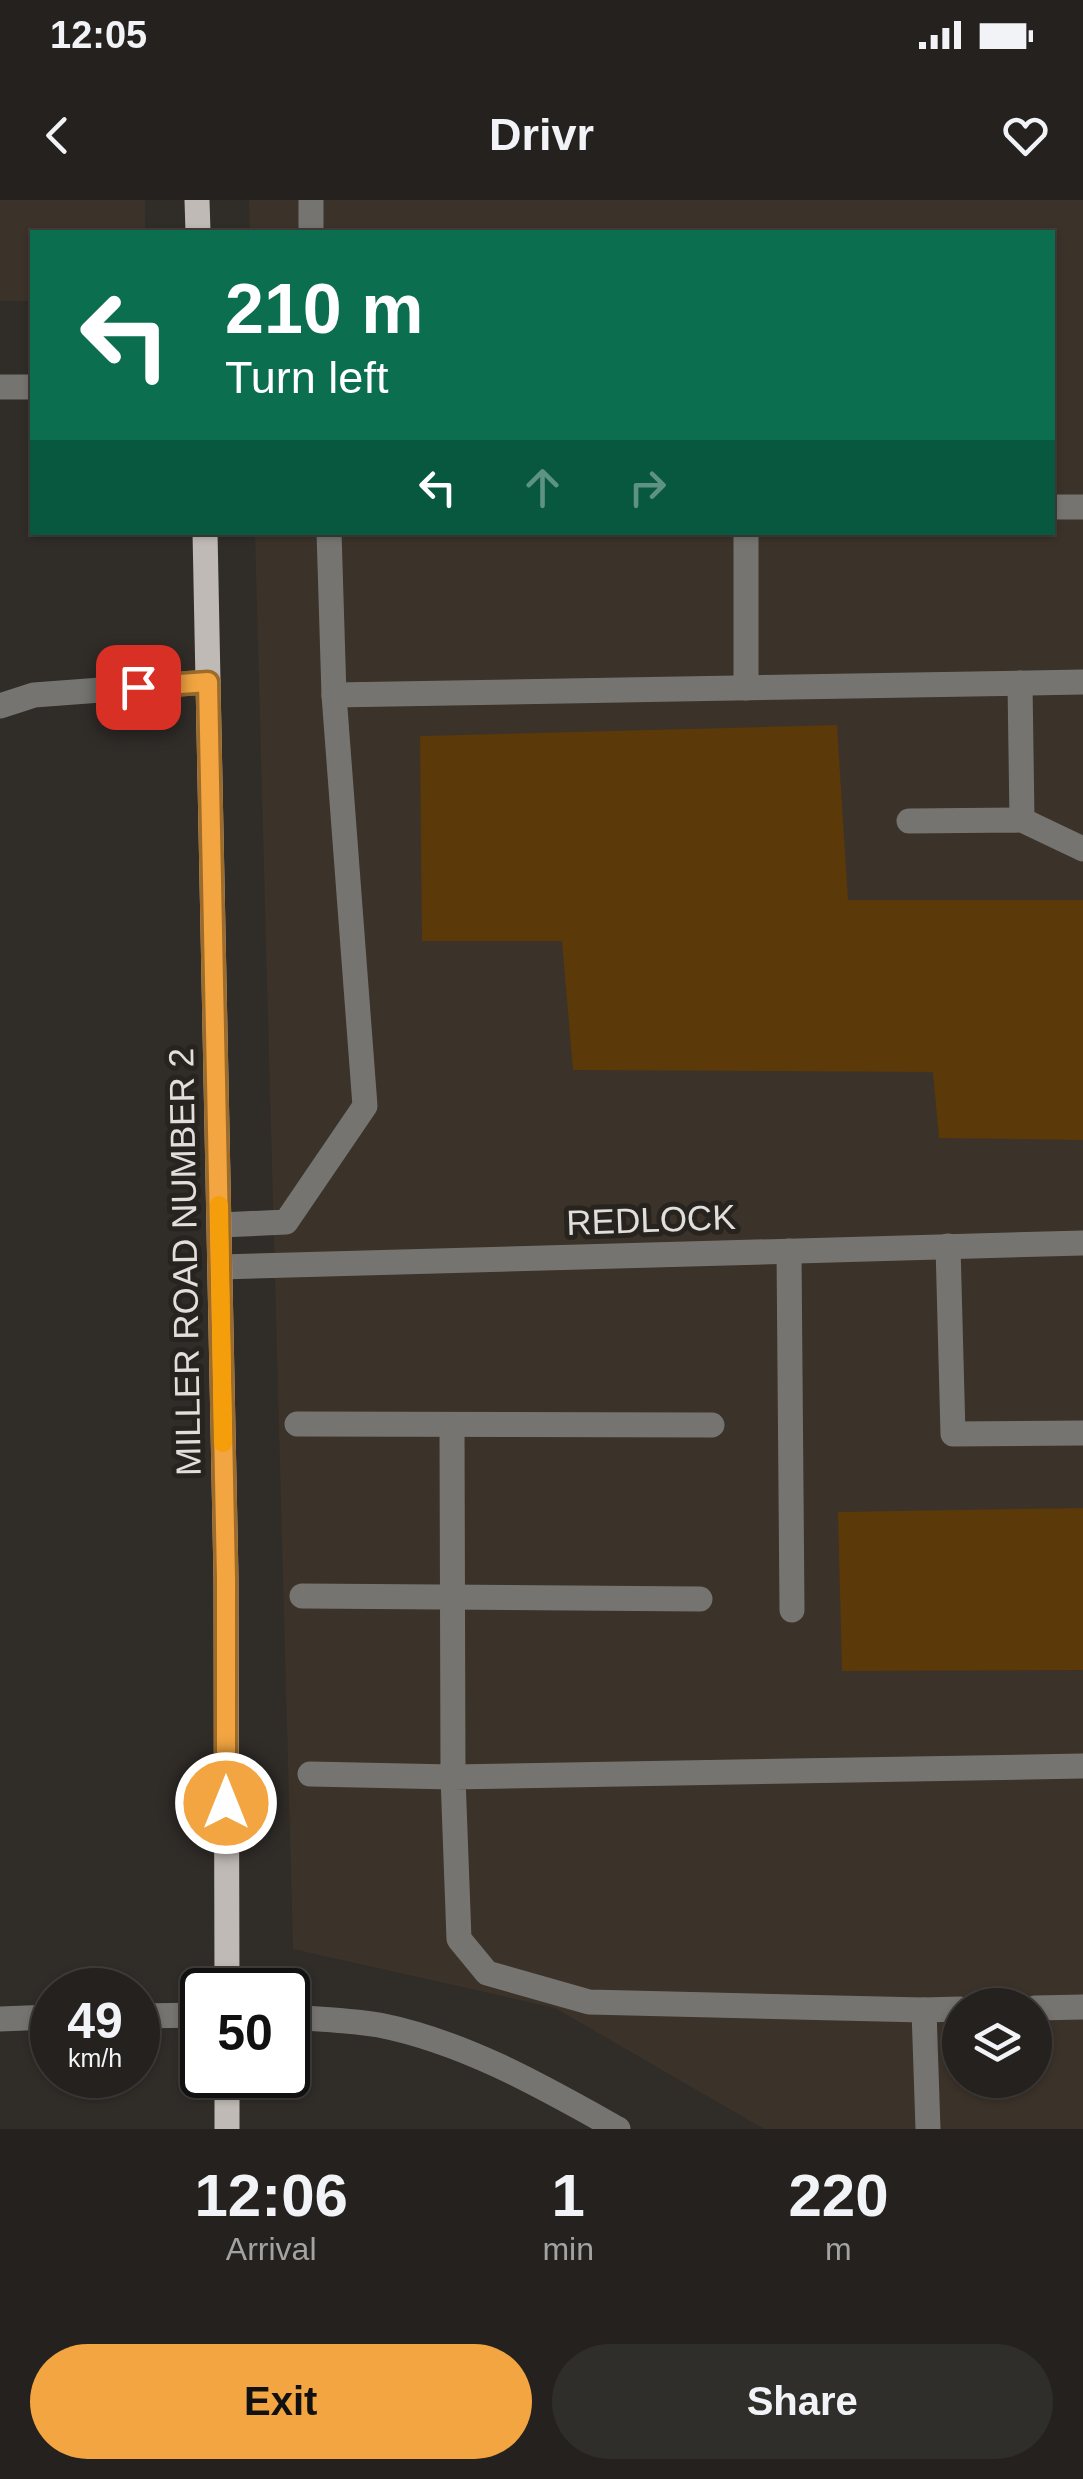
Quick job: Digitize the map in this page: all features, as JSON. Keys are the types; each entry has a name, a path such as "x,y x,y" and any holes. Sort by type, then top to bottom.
{"main road":[{"path":"197,200 198,230"},
{"name":"MILLER ROAD NUMBER 2","path":"204,535 226,1578 227,1968"},
{"path":"227,2098 227,2129"}],"street":[{"path":"311,200 311,230"},
{"path":"0,387 30,387"},
{"path":"1055,507 1083,507"},
{"path":"220,1225 286,1222 365,1106 334,694 328,535"},
{"path":"746,535 746,688"},
{"path":"0,706 34,695 208,682"},
{"path":"334,694 1083,682"},
{"path":"1020,683 1022,820"},
{"path":"909,822 1022,820 1083,849"},
{"name":"REDLOCK","path":"220,1267 1083,1242"},
{"path":"948,1246 953,1434 1083,1434"},
{"path":"789,1251 792,1610"},
{"path":"296,1424 712,1426"},
{"path":"452,1425 453,1777 459,1939 486,1973 588,2002 942,2010"},
{"path":"302,1596 700,1599"},
{"path":"310,1774 453,1777 1083,1766"},
{"path":"1052,2008 1083,2007"},
{"path":"924,2010 928,2129"},
{"path":"0,2019 30,2018"},
{"path":"310,2018 382,2026 432,2039 492,2063 618,2129"}],"shaded area":[{"path":"0,200 145,200 145,230 30,230 30,301 0,301"},
{"path":"249,200 1083,200 1083,2129 764,2129 555,2008 293,1949 255,535 1055,535 1055,230 250,230"}],"building":[{"path":"837,725 848,900 1083,900 1083,1140 939,1138 933,1072 573,1070 562,941 422,941 420,736"},
{"path":"1083,1508 1083,1670 842,1671 838,1512"}],"slow traffic":[{"path":"219,1205 223,1443"}],"route":[{"path":"138,687 208,682 226,1578 226,1803"}]}
